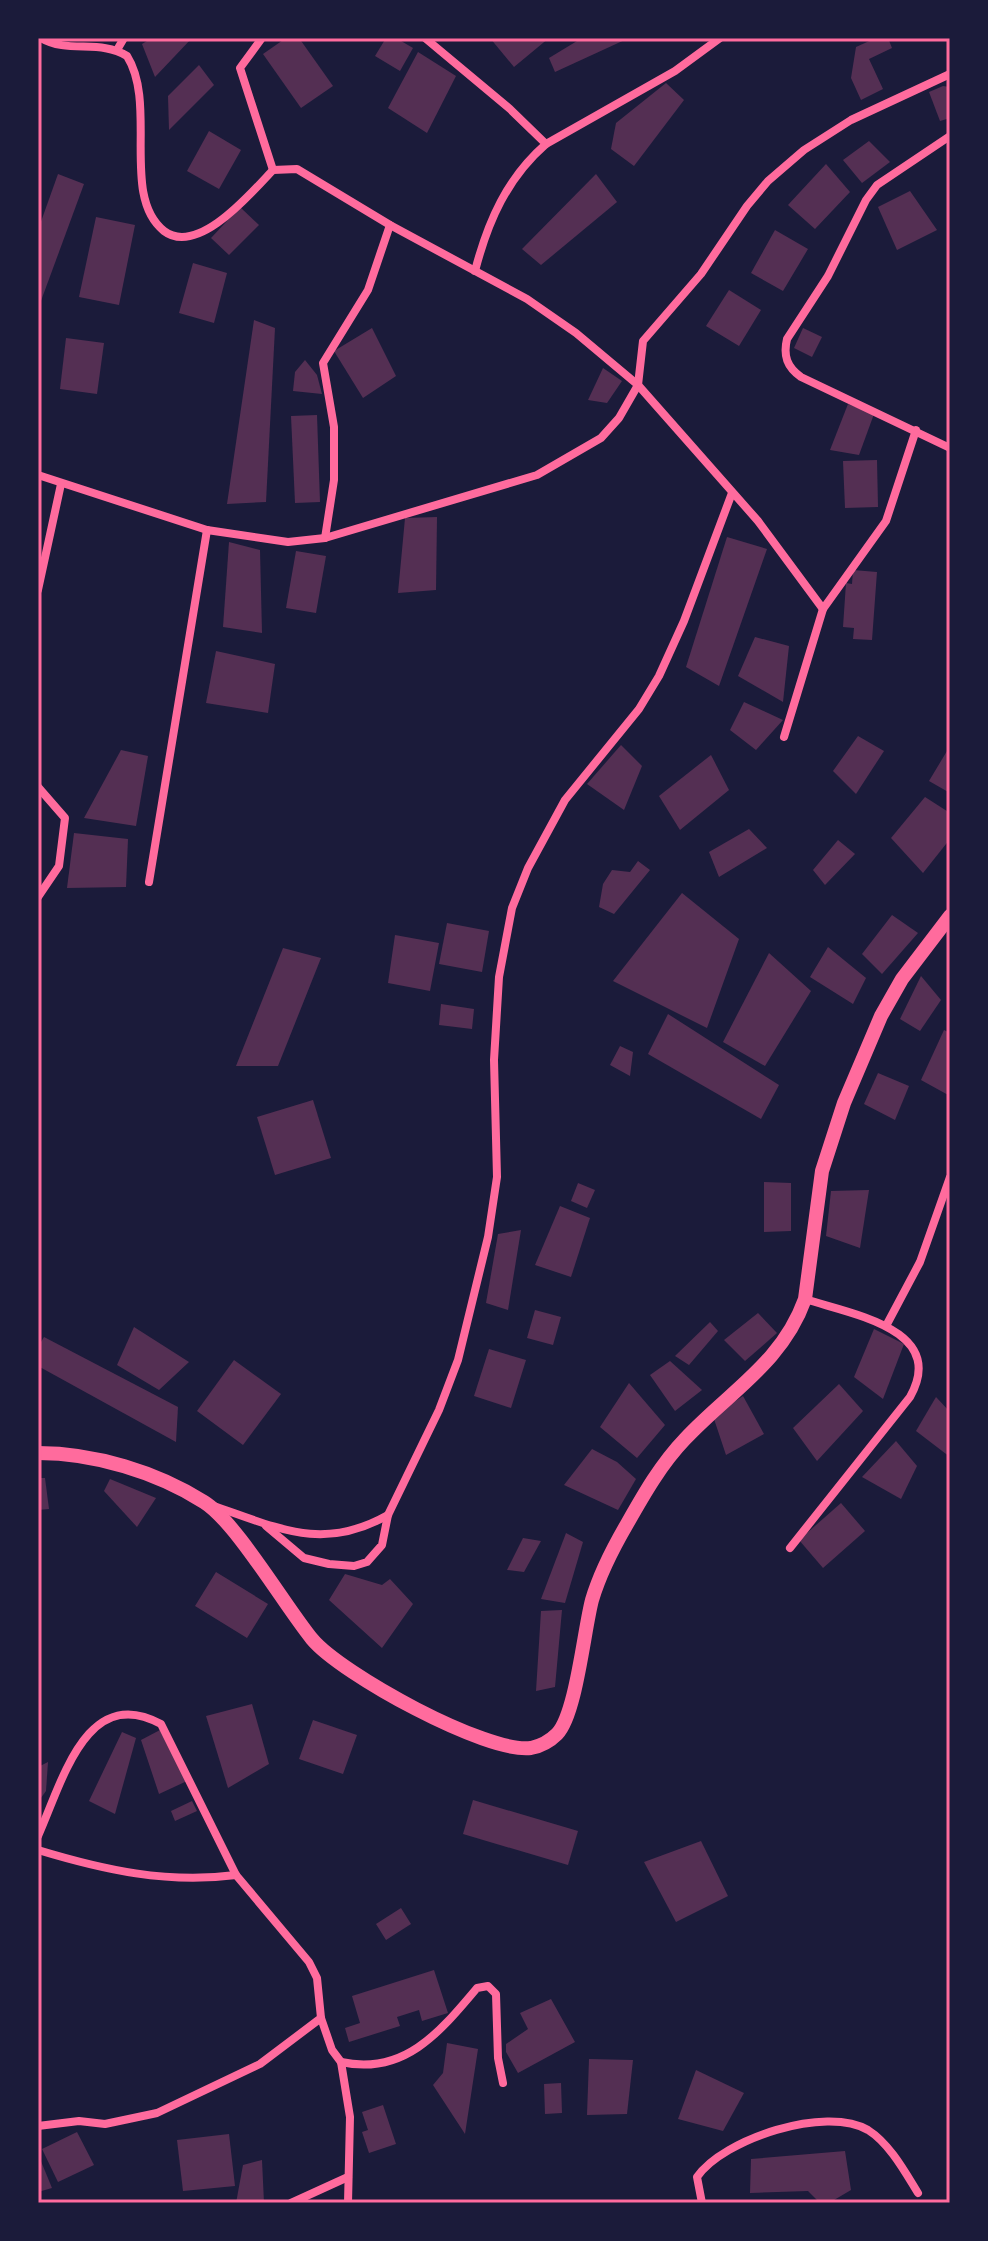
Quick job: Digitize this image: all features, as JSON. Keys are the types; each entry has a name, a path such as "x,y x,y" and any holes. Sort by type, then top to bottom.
{"street":[{"path":"41,38 62,47 117,50 133,65 139,85 143,196 156,224 170,235 183,238 198,235 243,201 273,170 297,169 390,225 527,299 576,333 638,385 758,521 823,609"},
{"path":"117,50 124,38"},
{"path":"262,38 240,68 273,170"},
{"path":"425,38 510,109 546,144"},
{"path":"475,271 492,218 509,184 546,144 675,71 720,38"},
{"path":"38,475 207,530 272,542 325,538 537,475 601,438 619,418 638,385 643,341 701,274 747,206 768,181 804,150 851,120 950,74"},
{"path":"950,136 891,173 866,200 828,276 787,339 785,350 792,370 801,377 950,448"},
{"path":"325,538 334,480 334,427 323,363 368,290 390,225"},
{"path":"784,737 823,609 886,521 916,430"},
{"path":"38,590 61,484"},
{"path":"266,1526 304,1558 354,1566 375,1557 382,1545 388,1515 439,1410 458,1360 488,1237 497,1177 494,1060 499,977 512,908 528,868 565,800 639,709 659,676 684,621 732,493"},
{"path":"149,882 207,530"},
{"path":"38,787 65,818 59,866 38,897"},
{"path":"207,1503 314,1641 350,1673 489,1741 530,1748 547,1742 560,1732 569,1708 592,1601 608,1557 645,1494 683,1441 769,1361 788,1339 805,1299 822,1171 844,1103 895,991 949,918"},
{"path":"886,1326 920,1262 950,1177"},
{"path":"790,1548 916,1386 920,1372 917,1353 909,1341 886,1326 805,1299"},
{"path":"38,1453 90,1458 159,1478 207,1503 266,1526 330,1537 366,1527 388,1515"},
{"path":"38,1836 90,1731 116,1713 143,1714 161,1724 236,1875 309,1962 317,1978 321,2018 332,2050 341,2062 350,2117 348,2203"},
{"path":"38,1850 89,1866 174,1880 236,1875"},
{"path":"341,2062 373,2067 394,2061 424,2042 451,2019 477,1988 488,1986 496,1994 498,2058 503,2083"},
{"path":"38,2126 79,2121 105,2124 157,2113 260,2064 321,2018"},
{"path":"702,2203 697,2177 717,2157 800,2122 838,2123 867,2130 898,2160 918,2193"},
{"path":"291,2203 348,2177"}],"building":[{"path":"152,38 192,38 155,77 142,44"},
{"path":"286,38 299,38 333,86 301,108 263,54"},
{"path":"386,38 396,38 413,48 400,71 375,56"},
{"path":"490,38 549,38 514,67"},
{"path":"582,38 629,38 555,72 549,58"},
{"path":"876,38 888,38 892,48 869,59 883,89 861,100 851,78 856,47"},
{"path":"418,52 456,76 427,133 388,108"},
{"path":"199,65 214,85 169,130 168,96"},
{"path":"666,83 684,100 634,166 611,149 616,123"},
{"path":"943,86 950,87 950,118 940,121 929,92"},
{"path":"209,131 241,150 219,189 187,171"},
{"path":"869,141 890,162 862,183 843,160"},
{"path":"826,164 850,192 815,229 788,205"},
{"path":"58,174 84,184 38,309 38,230"},
{"path":"596,174 617,202 541,265 522,249"},
{"path":"910,191 937,230 897,250 878,207"},
{"path":"240,207 259,225 229,255 211,238"},
{"path":"96,217 135,225 119,305 79,297"},
{"path":"775,230 808,249 783,291 751,273"},
{"path":"193,263 227,273 214,323 179,313"},
{"path":"729,290 761,310 739,346 706,326"},
{"path":"254,320 275,328 266,502 227,504"},
{"path":"372,328 396,376 363,398 334,351"},
{"path":"803,328 822,337 812,357 794,348"},
{"path":"66,338 104,343 97,394 60,389"},
{"path":"305,360 317,375 322,394 293,391 295,372"},
{"path":"603,368 622,381 607,403 588,400"},
{"path":"848,404 874,414 859,455 830,450"},
{"path":"317,415 320,502 295,503 291,416"},
{"path":"877,460 878,507 845,508 843,461"},
{"path":"437,517 436,590 398,593 405,518"},
{"path":"727,537 767,549 719,686 686,667"},
{"path":"229,542 260,550 262,633 223,627"},
{"path":"296,551 326,556 316,613 286,608"},
{"path":"853,570 877,572 872,640 853,639 854,628 843,627 846,583 852,584"},
{"path":"755,637 789,646 783,702 738,676"},
{"path":"216,651 275,664 268,713 206,703"},
{"path":"744,702 783,720 756,750 730,730"},
{"path":"858,736 884,751 856,794 833,771"},
{"path":"621,745 642,766 624,810 587,784"},
{"path":"950,746 950,793 929,781"},
{"path":"121,750 148,756 136,826 84,818"},
{"path":"711,755 729,790 680,830 659,796"},
{"path":"925,797 950,813 950,839 923,873 891,838"},
{"path":"749,829 767,848 719,877 709,852"},
{"path":"74,833 128,839 126,887 67,888"},
{"path":"838,840 855,854 825,885 813,870"},
{"path":"638,861 650,870 614,914 599,907 603,884 612,870 630,872"},
{"path":"682,893 739,939 707,1028 613,981"},
{"path":"892,915 918,933 882,974 862,954"},
{"path":"447,923 489,931 482,972 439,964"},
{"path":"395,935 439,943 430,991 388,983"},
{"path":"828,947 866,978 853,1004 810,977"},
{"path":"283,948 321,958 278,1066 236,1066"},
{"path":"769,953 811,991 765,1066 723,1042"},
{"path":"921,976 941,1000 920,1031 900,1019"},
{"path":"441,1004 474,1009 472,1029 439,1025"},
{"path":"668,1014 779,1085 761,1119 648,1054"},
{"path":"944,1030 950,1033 950,1096 921,1080"},
{"path":"620,1046 633,1052 630,1076 610,1065"},
{"path":"878,1073 909,1086 895,1120 864,1104"},
{"path":"313,1100 331,1158 275,1175 257,1117"},
{"path":"764,1182 791,1183 791,1231 764,1232"},
{"path":"578,1183 595,1190 587,1208 571,1201"},
{"path":"869,1190 860,1248 826,1236 831,1191"},
{"path":"560,1206 590,1218 571,1277 535,1265"},
{"path":"521,1230 508,1310 486,1303 498,1234"},
{"path":"535,1310 561,1317 553,1345 527,1338"},
{"path":"758,1313 777,1333 745,1361 724,1340"},
{"path":"710,1322 718,1331 689,1365 675,1356"},
{"path":"134,1327 189,1362 159,1390 117,1365"},
{"path":"874,1329 904,1344 883,1399 854,1377"},
{"path":"44,1337 178,1407 176,1442 38,1366 38,1347"},
{"path":"489,1349 526,1360 511,1408 474,1396"},
{"path":"234,1360 281,1394 243,1445 197,1411"},
{"path":"670,1361 702,1390 675,1411 650,1375"},
{"path":"629,1383 665,1425 637,1458 600,1427"},
{"path":"839,1384 863,1411 817,1461 793,1428"},
{"path":"743,1396 764,1434 726,1455 713,1416"},
{"path":"936,1397 950,1412 950,1457 916,1431"},
{"path":"896,1441 917,1466 901,1499 862,1477"},
{"path":"592,1449 617,1462 636,1479 618,1510 564,1485"},
{"path":"38,1478 45,1478 49,1509 38,1510"},
{"path":"110,1479 156,1498 137,1527 104,1491"},
{"path":"841,1503 865,1531 823,1568 799,1540"},
{"path":"566,1533 583,1542 565,1603 541,1599"},
{"path":"523,1538 541,1541 524,1572 507,1570"},
{"path":"216,1572 268,1604 247,1638 195,1606"},
{"path":"345,1574 382,1585 390,1579 413,1604 382,1648 329,1600"},
{"path":"562,1610 555,1687 536,1691 541,1611"},
{"path":"252,1704 269,1764 228,1788 206,1716"},
{"path":"313,1720 357,1735 343,1774 299,1759"},
{"path":"160,1730 187,1781 159,1794 141,1740"},
{"path":"122,1732 136,1738 115,1814 89,1801"},
{"path":"48,1762 46,1791 38,1802 38,1767"},
{"path":"473,1800 578,1831 568,1865 463,1834"},
{"path":"192,1801 197,1811 175,1821 171,1811"},
{"path":"701,1841 728,1896 676,1922 644,1862"},
{"path":"401,1908 411,1924 386,1940 376,1924"},
{"path":"434,1970 448,2013 422,2021 419,2010 397,2017 400,2026 349,2042 345,2028 360,2023 352,1996"},
{"path":"551,1999 575,2042 518,2073 506,2052 506,2044 528,2029 520,2013"},
{"path":"447,2043 478,2049 465,2134 433,2085 443,2073"},
{"path":"589,2059 633,2060 627,2114 587,2115"},
{"path":"696,2070 744,2093 723,2131 678,2119"},
{"path":"561,2083 562,2113 545,2114 544,2084"},
{"path":"383,2105 396,2144 369,2153 362,2132 368,2130 362,2112"},
{"path":"77,2132 94,2165 58,2182 42,2149"},
{"path":"229,2134 235,2186 183,2191 177,2140"},
{"path":"845,2151 851,2190 829,2203 820,2203 808,2191 750,2193 751,2159"},
{"path":"38,2154 52,2188 38,2192"},
{"path":"262,2160 264,2203 236,2203 243,2165"}]}
